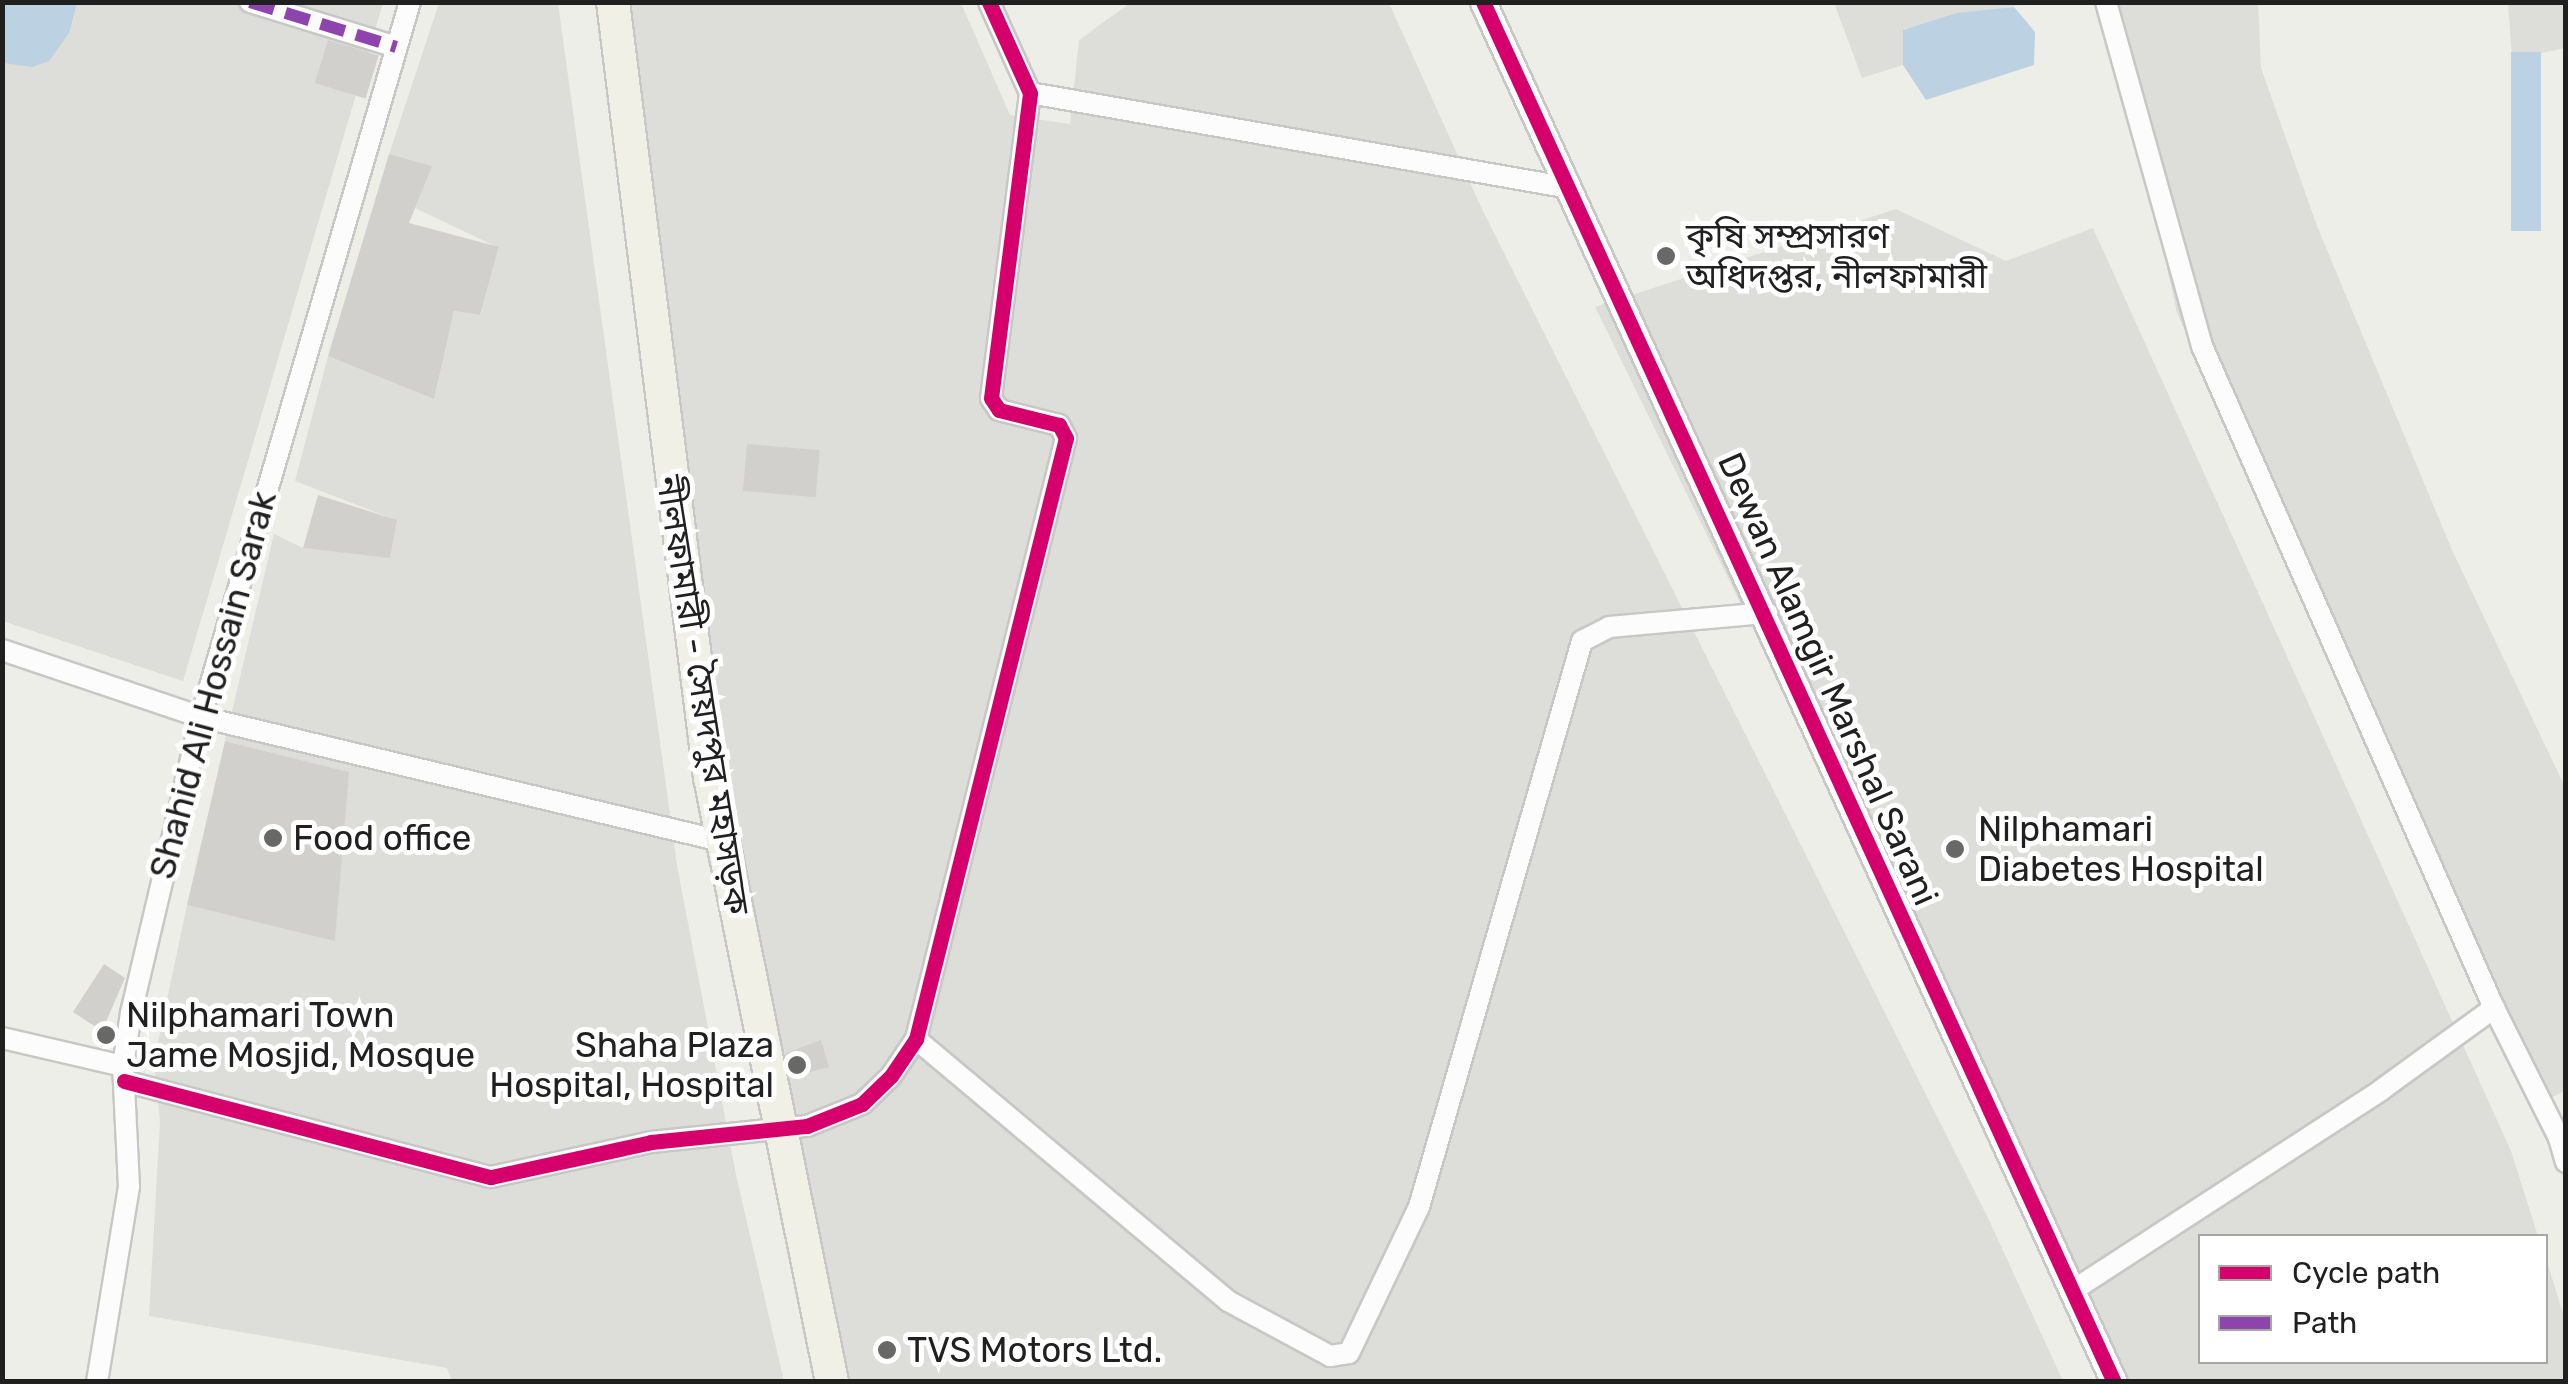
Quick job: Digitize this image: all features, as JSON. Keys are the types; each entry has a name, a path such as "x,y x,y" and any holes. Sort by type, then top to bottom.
{"main road":[{"name":"নীলফামারী - সৈয়দপুর মহাসড়ক","path":"614,2 662,426 722,841 832,1382"}],"street":[{"path":"250,2 396,47"},
{"name":"Shahid Ali Hossain Sarak","path":"97,1382 129,1187 123,1074 200,717 410,2"},
{"path":"2,1038 491,1177 651,1142 778,1130 862,1104 916,1039 1066,438 1059,425 1000,410 988,380 1030,93 989,2"},
{"name":"Dewan Alamgir Marshal Sarani","path":"1483,2 1766,613 2114,1382"},
{"path":"2106,2 2202,346 2494,1008 2562,1136 2566,1162"},
{"path":"1030,93 1570,188"},
{"path":"916,1039 1228,1301 1330,1356 1349,1353 1419,1207 1582,640 1610,627 1766,613"},
{"path":"2,650 200,717 722,841"},
{"path":"2072,1291 2381,1090 2494,1008"}],"shaded area":[{"path":"3,3 383,3 183,681 3,621"},
{"path":"439,3 558,3 677,865 736,1175 784,1381 452,1381 447,1368 149,1316 160,1122 154,1061 187,905 335,940 348,772 225,741 274,534 303,548 390,557 396,520 295,481 328,356 434,398 454,311 480,315 499,248 415,208 431,166 389,154"},
{"path":"612,3 961,3 1010,115 1070,124 1079,40 1130,3 1389,3 1482,209 1989,1220 2063,1381 837,1381 784,1170"},
{"path":"1834,3 2028,3 1904,29 1903,65 1862,78"},
{"path":"2109,3 2258,3 2261,68 2317,226 2452,550 2565,787 2565,1091 2537,1104 2177,313"},
{"path":"2508,3 2565,3 2565,48 2512,59"},
{"path":"1896,209 2006,261 2093,228 2511,1151 2537,1234 2198,1234 2198,1364 2548,1364 2548,1265 2565,1320 2565,1381 2114,1381 2023,1179 1595,307"}],"water":[{"path":"2,3 77,3 69,33 49,61 32,67 3,63"},
{"path":"2014,7 2035,32 2034,65 1926,100 1903,65 1903,30 1957,13"},
{"path":"2511,52 2541,52 2541,231 2511,231"}],"building":[{"path":"328,40 379,55 366,99 315,83"},
{"path":"389,154 432,166 409,223 499,247 480,315 454,311 434,399 328,356"},
{"path":"747,444 820,450 816,497 743,491"},
{"path":"318,495 397,520 390,558 303,548"},
{"name":"Food office","path":"225,741 349,772 335,941 187,905"},
{"path":"104,964 125,978 102,1031 73,1012"},
{"path":"821,1040 829,1067 791,1077 786,1053"}],"marked path":[{"path":"250,2 396,47"}],"cycle path":[{"path":"124,1081 491,1177 651,1142 807,1126 862,1104 891,1076 916,1039 1066,438 1059,425 999,410 991,398 1030,93 989,2"},
{"path":"1483,2 2114,1382"}],"place":[{"name":"কৃষি সম্প্রসারণ অধিদপ্তর, নীলফামারী","path":"1666,256"},
{"name":"Food office","path":"273,838"},
{"name":"Nilphamari Diabetes Hospital","path":"1955,849"},
{"name":"Nilphamari Town Jame Mosjid, Mosque","path":"106,1035"},
{"name":"Shaha Plaza Hospital, Hospital","path":"797,1065"},
{"name":"TVS Motors Ltd.","path":"887,1350"}]}
